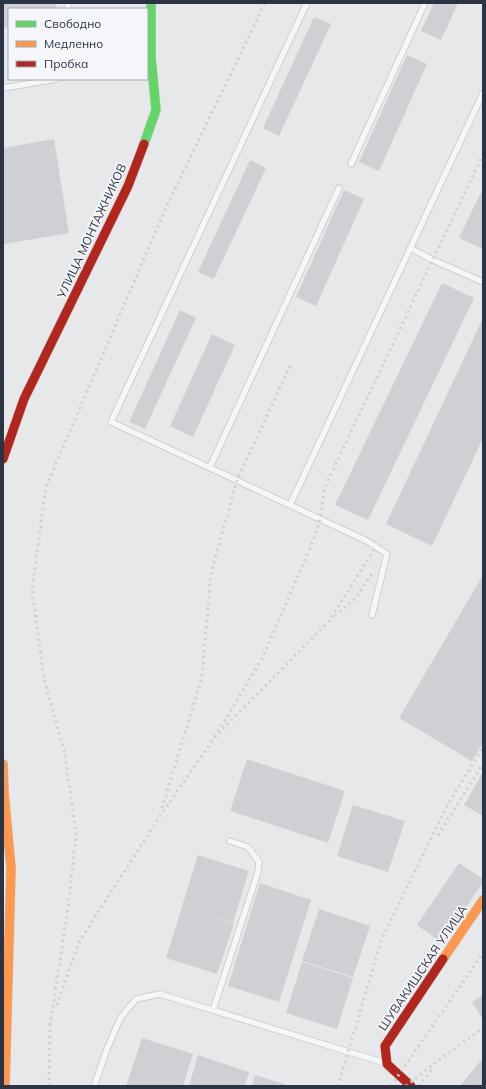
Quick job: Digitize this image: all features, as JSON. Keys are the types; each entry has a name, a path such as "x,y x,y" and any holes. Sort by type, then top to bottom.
{"street":[{"name":"УЛИЦА МОНТАЖНИКОВ","path":"3,459 24,399 128,186 156,110 149,58 151,3"},
{"path":"3,764 7,869 5,1086"},
{"name":"ШУВАКИШСКАЯ УЛИЦА","path":"387,1064 385,1046 483,900"},
{"path":"387,1064 411,1086"}],"lane":[{"path":"307,3 111,422 290,504 367,541 387,554 372,615"},
{"path":"351,164 425,3"},
{"path":"3,88 51,80"},
{"path":"290,504 483,93"},
{"path":"210,467 339,188"},
{"path":"410,248 483,282"},
{"path":"213,1010 258,872 259,862 248,847 230,841"},
{"path":"94,1086 120,1017 136,999 160,994 387,1064"}],"building":[{"path":"3,3 56,3 57,8 8,8 8,27 3,28"},
{"path":"434,3 458,3 441,40 421,31"},
{"path":"314,17 331,24 279,136 263,128"},
{"path":"407,55 427,64 379,171 359,162"},
{"path":"54,139 69,233 3,244 3,148"},
{"path":"250,160 266,168 214,279 198,272"},
{"path":"483,188 483,249 459,238"},
{"path":"344,190 364,199 316,306 296,297"},
{"path":"442,283 474,298 368,520 335,505"},
{"path":"180,310 196,318 145,429 129,422"},
{"path":"483,318 483,438 432,546 386,524"},
{"path":"212,334 235,345 193,437 170,426"},
{"path":"483,575 483,743 472,761 399,718"},
{"path":"247,759 345,791 328,843 230,811"},
{"path":"483,772 483,816 464,805"},
{"path":"353,805 405,821 388,872 337,856"},
{"path":"198,855 249,871 233,922 204,914 234,923 217,974 166,958"},
{"path":"459,863 483,879 483,882 442,943 417,925"},
{"path":"260,883 311,900 279,1002 228,986"},
{"path":"319,909 370,926 353,977 302,961"},
{"path":"302,962 353,978 337,1029 286,1013"},
{"path":"483,995 483,1017 482,1018 472,1002"},
{"path":"142,1038 193,1054 183,1086 126,1086"},
{"path":"198,1055 249,1072 245,1086 189,1086"},
{"path":"483,1058 483,1086 460,1086"},
{"path":"255,1075 290,1086 252,1086"}],"railway":[{"path":"50,1025 68,908 76,834 65,754 44,679 32,589 46,487 164,212 265,3"},
{"path":"215,737 263,657 313,541 320,519 325,487 483,154"},
{"path":"162,808 202,677 211,573 237,480 292,362"},
{"path":"57,1005 79,942 160,816 215,737 329,621 374,550"},
{"path":"335,616 355,599 372,574"},
{"path":"338,1086 381,941 447,806 483,747"},
{"path":"438,835 483,764"},
{"path":"391,1086 483,953"},
{"path":"49,1086 50,1025 52,1020"},
{"path":"406,1086 483,1028"},
{"path":"419,1086 433,1068"}],"traffic: fast":[{"path":"144,144 156,110 151,57 151,3"}],"traffic: slow":[{"path":"3,764 4,793 11,868 5,1086"},
{"path":"443,959 483,900"}],"traffic: jam":[{"path":"3,459 24,399 128,186 144,144"},
{"path":"411,1086 387,1064 385,1046 443,959"}]}
